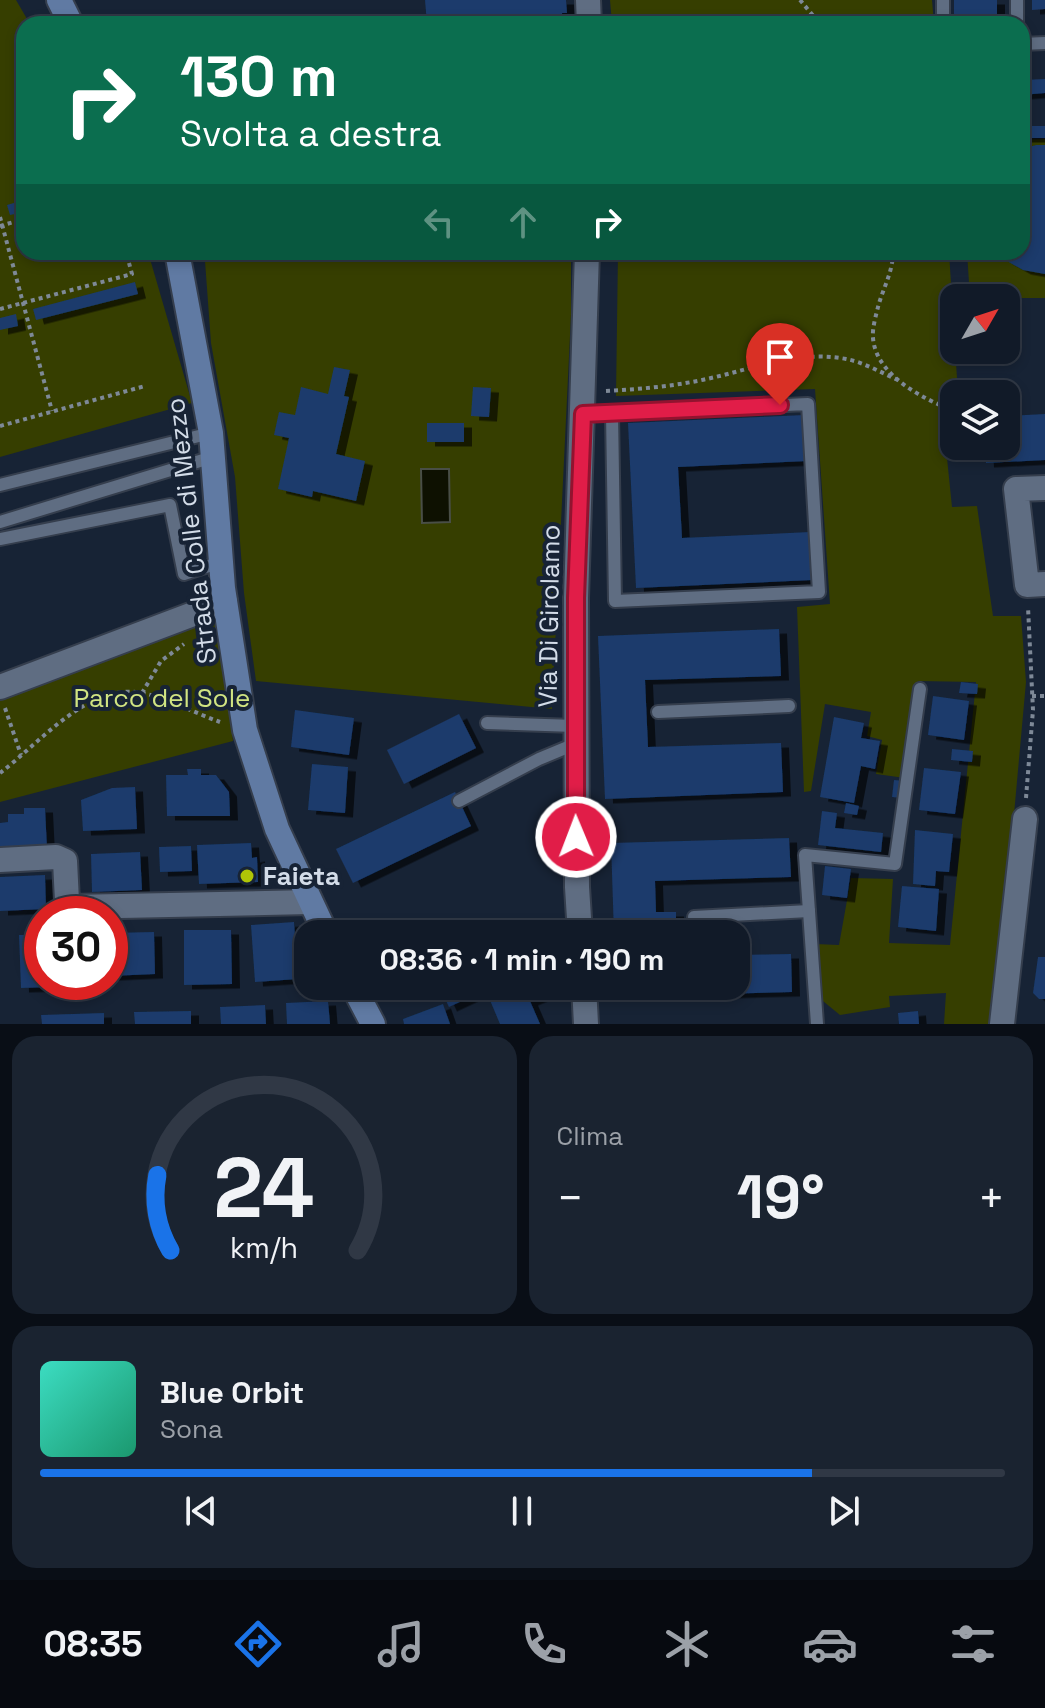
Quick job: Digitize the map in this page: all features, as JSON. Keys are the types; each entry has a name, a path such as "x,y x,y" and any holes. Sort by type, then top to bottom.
{"street":[{"name":"Strada Colle di Mezzo","path":"178,260 212,445 225,602 245,730 272,816 319,920"},
{"name":"Via Di Girolamo","path":"579,920 576,598 587,260"},
{"path":"1036,584 1016,489 1045,488"},
{"path":"1,692 225,602"},
{"path":"1002,1024 1025,819"},
{"path":"0,860 56,857 65,861 67,901 71,907 310,902"},
{"path":"360,1000 373,1024"},
{"path":"585,1000 586,1024"}],"lane":[{"path":"943,0 943,16"},
{"path":"584,402 612,413 808,404 819,592 615,601 612,413"},
{"path":"0,485 212,445"},
{"path":"0,522 212,445"},
{"path":"0,539 170,505 184,574 221,562"},
{"path":"817,1024 805,855 895,864 920,689"},
{"path":"658,712 789,706"},
{"path":"487,723 575,735"},
{"path":"459,801 539,759 575,735"},
{"path":"694,917 809,911"}],"path":[{"path":"800,0 813,16"},
{"path":"0,217 52,411"},
{"path":"0,309 132,274 128,260"},
{"path":"893,260 878,307 873,338 881,361 898,380"},
{"path":"584,402 713,378 779,360 810,357 847,359 898,380 940,405"},
{"path":"0,426 145,386"},
{"path":"1025,819 1036,584"},
{"path":"142,693 161,661 187,642"},
{"path":"1,692 21,755"},
{"path":"0,773 78,708 116,694 142,693 245,730"},
{"path":"1032,696 1045,696"}],"green space":[{"path":"0,0 16,0 25,16 16,16 16,260 150,260 192,403 0,457"},
{"path":"610,0 932,0 933,16 611,16"},
{"path":"1045,139 1045,298 1020,298 1020,284 969,284 968,260 1030,260 1030,140"},
{"path":"571,260 552,709 256,681 244,593 235,477 211,343 205,261"},
{"path":"618,260 950,260 951,284 940,284 940,364 956,364 957,380 940,380 940,460 947,460 952,507 977,506 993,616 1021,616 1026,682 995,1024 944,1024 946,993 889,996 890,1007 840,1015 818,997 815,944 839,945 851,878 893,879 889,943 950,945 976,682 918,681 905,778 876,774 882,740 867,736 871,712 825,704 811,791 804,792 797,607 830,604 815,389 616,396"},
{"name":"Parco del Sole","path":"219,613 233,741 0,802 0,698"}],"shaded area":[{"path":"421,469 449,469 450,522 422,523"}],"building":[{"path":"425,0 566,0 567,13 562,13 562,16 426,16"},
{"path":"954,0 997,0 997,16 954,16"},
{"path":"1032,0 1045,0 1045,9 1032,10"},
{"path":"1045,79 1045,93 1030,94 1030,80"},
{"path":"1030,126 1045,126 1045,138 1030,138"},
{"path":"1045,145 1045,274 1023,270 1005,260 1030,260 1030,147"},
{"path":"16,202 16,214 10,215 7,205"},
{"path":"135,282 138,294 36,320 33,309"},
{"path":"16,314 18,326 0,330 0,318"},
{"path":"334,367 350,370 344,396 349,397 336,454 365,461 356,501 313,491 312,497 278,489 289,438 274,435 279,412 295,415 301,387 328,394"},
{"path":"473,387 491,388 489,417 471,416"},
{"path":"1045,414 1045,460 986,463 986,460 1020,460 1020,415"},
{"path":"805,415 807,461 678,467 682,538 810,532 812,580 636,588 628,423"},
{"path":"427,423 464,423 464,442 427,442"},
{"path":"779,629 781,676 645,680 648,747 781,743 783,792 605,799 598,636"},
{"path":"961,682 978,684 977,694 959,693"},
{"path":"933,696 969,701 964,740 928,735"},
{"path":"295,710 354,718 349,755 291,747"},
{"path":"459,714 476,748 404,784 387,750"},
{"path":"834,717 864,723 861,738 880,741 875,769 861,766 854,803 820,797"},
{"path":"952,749 973,751 972,762 951,760"},
{"path":"312,764 348,767 345,813 308,810"},
{"path":"924,768 961,772 955,814 919,810"},
{"path":"187,769 201,769 201,775 216,775 229,792 230,816 167,816 166,775 188,775"},
{"path":"894,780 905,781 902,798 892,797"},
{"path":"135,787 137,829 83,831 81,800 112,788"},
{"path":"455,792 471,826 353,883 336,849"},
{"path":"846,803 859,806 857,815 844,813"},
{"path":"24,808 45,808 47,849 0,851 0,823 8,822 8,814 24,814"},
{"path":"822,811 837,813 835,828 883,833 881,852 818,845"},
{"path":"915,830 953,834 949,872 936,871 935,886 913,884"},
{"path":"789,838 791,877 655,881 656,912 676,912 676,920 614,920 611,843"},
{"path":"251,843 252,858 257,857 258,882 199,884 197,845"},
{"path":"191,846 192,871 160,872 159,847"},
{"path":"140,852 142,890 92,892 91,854"},
{"path":"825,866 851,869 847,898 822,895"},
{"path":"45,875 46,896 24,896 24,910 0,911 0,877"},
{"path":"902,886 939,889 936,931 898,927"},
{"path":"294,922 294,979 255,982 251,925"},
{"path":"184,930 231,930 232,984 184,985"},
{"path":"154,932 155,974 128,975 128,933"},
{"path":"19,935 24,935 24,988 21,988"},
{"path":"791,954 792,992 750,993 750,955"},
{"path":"1038,957 1045,957 1045,999 1039,999 1033,993"},
{"path":"446,1000 464,1000 449,1007"},
{"path":"490,1000 532,1000 530,1001 540,1024 500,1024"},
{"path":"328,1001 330,1024 287,1024 286,1003"},
{"path":"443,1004 450,1024 404,1024 403,1019"},
{"path":"265,1005 266,1024 221,1024 220,1007"},
{"path":"191,1011 191,1024 135,1024 134,1012"},
{"path":"918,1011 919,1024 899,1024 898,1013"},
{"path":"104,1013 104,1024 42,1024 41,1015"}],"place":[{"name":"Faieta","path":"247,876"}],"route":[{"path":"576,837 576,598 583,414 780,405"}]}
